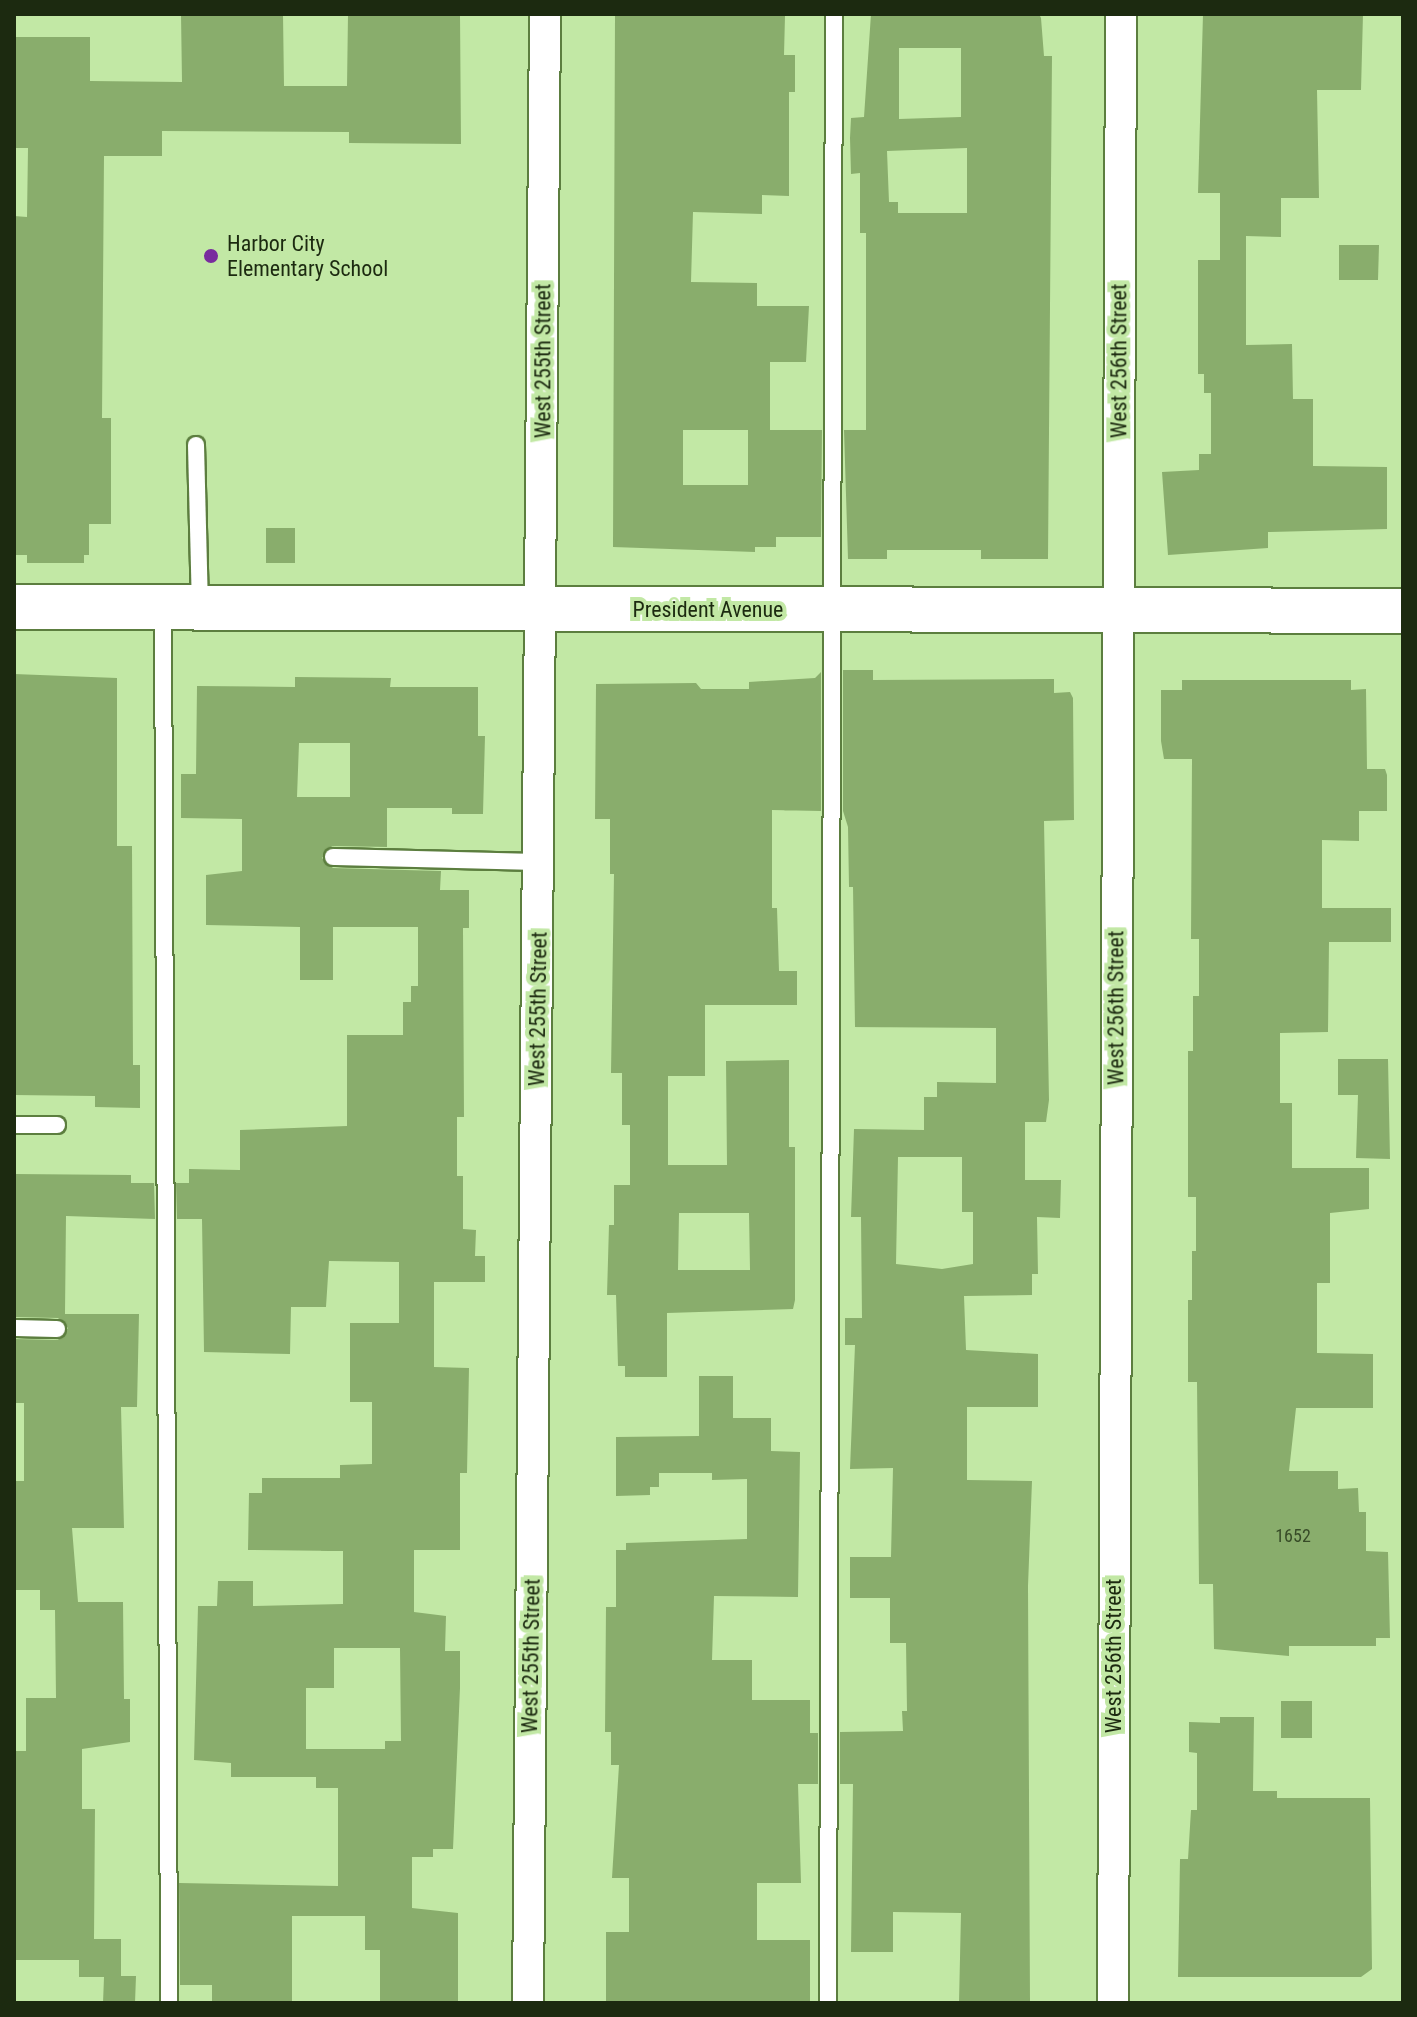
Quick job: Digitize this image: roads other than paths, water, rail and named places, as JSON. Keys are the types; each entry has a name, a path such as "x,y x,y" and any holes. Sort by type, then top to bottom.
{"street":[{"name":"West 255th Street","path":"528,2003 545,14"},
{"name":"West 256th Street","path":"1113,2003 1121,14"},
{"name":"President Avenue","path":"14,607 1403,611"}],"lane":[{"path":"828,2003 829,611 834,14"},
{"path":"169,2003 182,608 196,445"},
{"path":"333,857 539,862"},
{"path":"14,1125 57,1125"},
{"path":"14,1328 57,1329"}],"place":[{"name":"Harbor City Elementary School","path":"211,256"}]}
